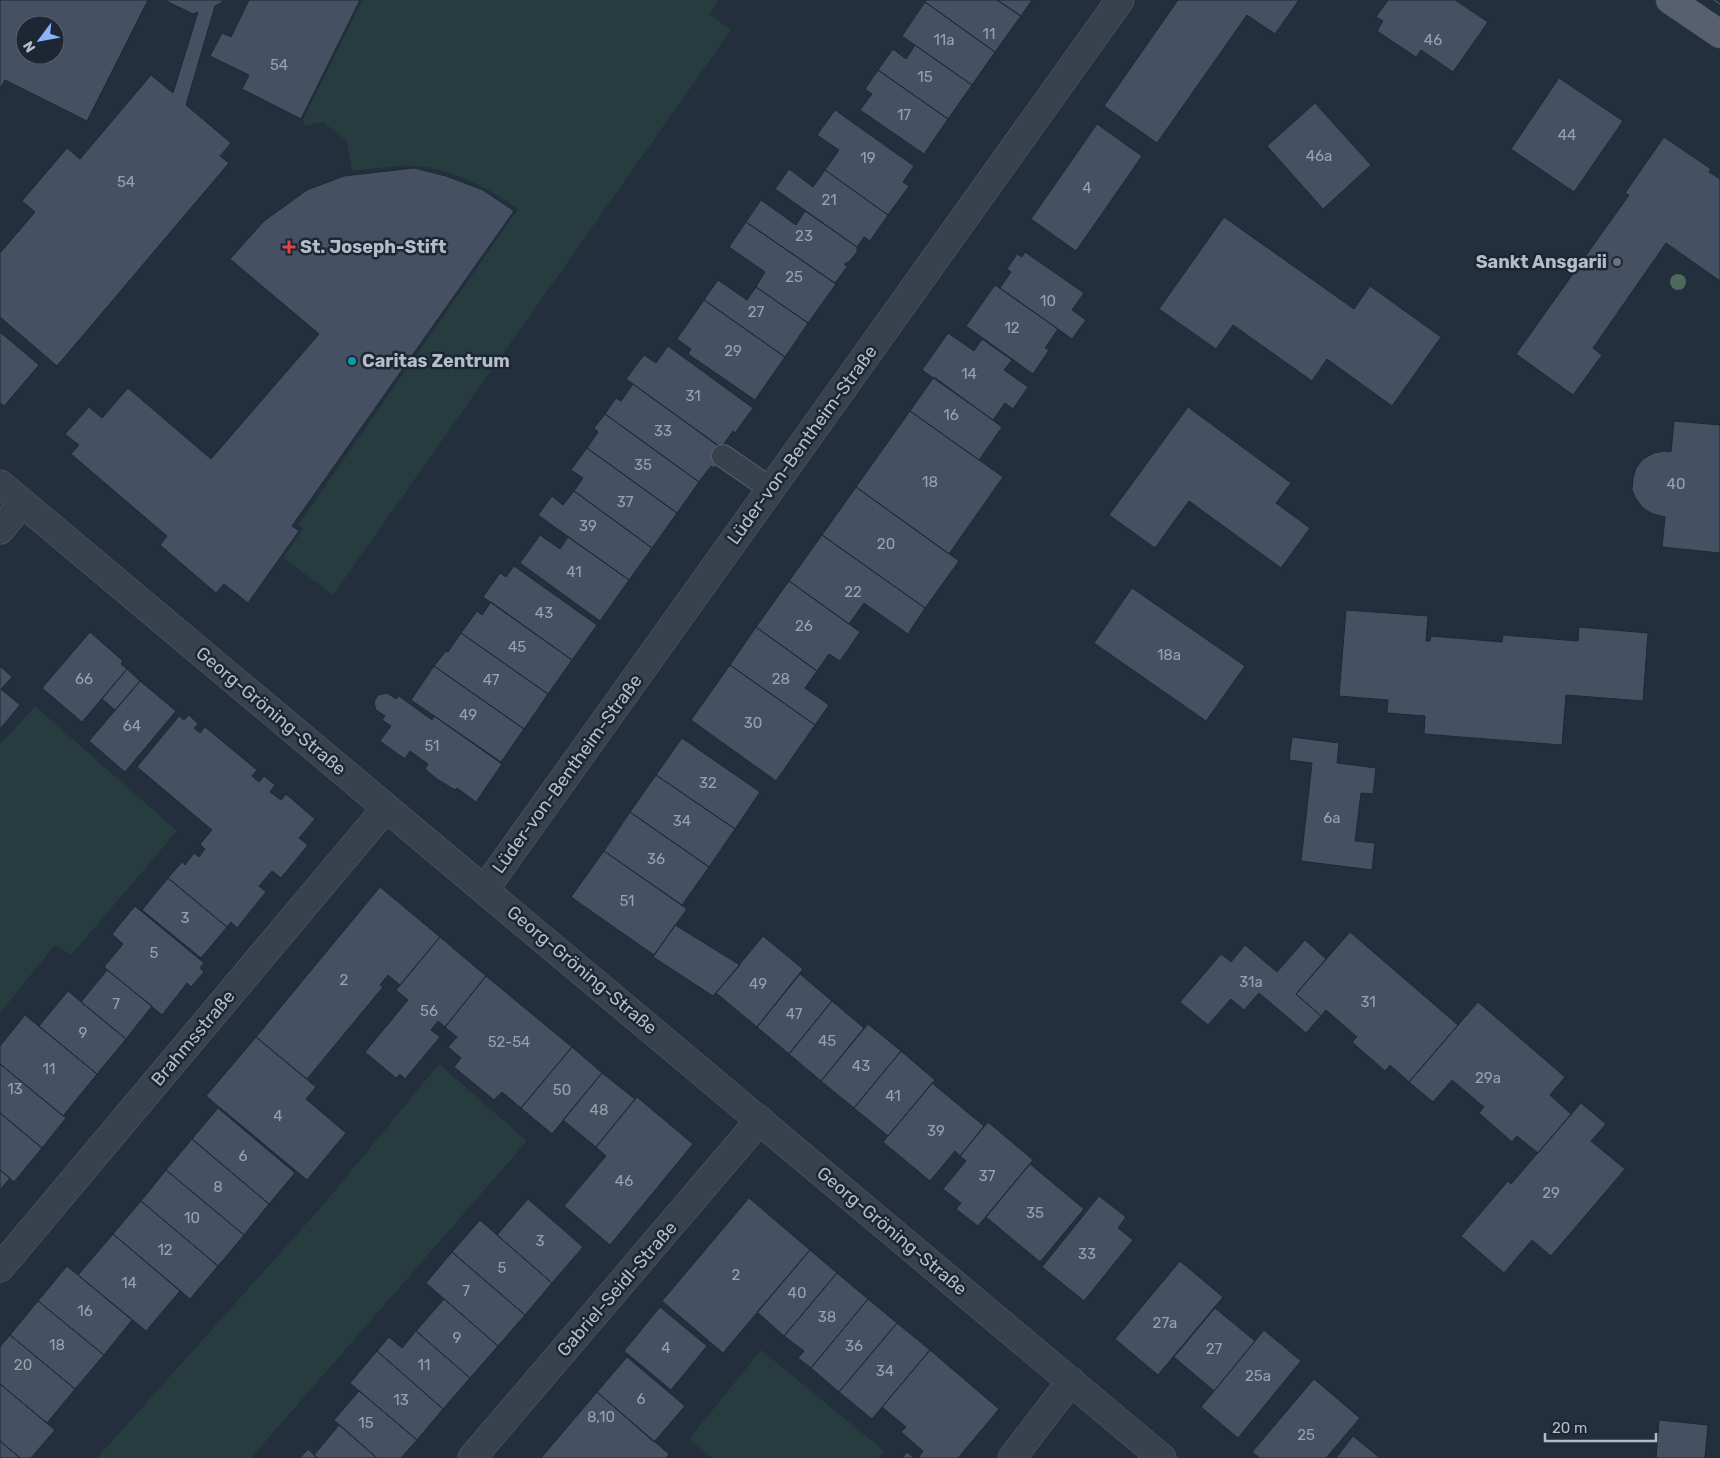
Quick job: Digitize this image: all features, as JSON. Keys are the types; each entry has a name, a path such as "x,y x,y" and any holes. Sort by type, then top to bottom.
{"main road":[{"path":"1670,0 1720,34"}],"street":[{"name":"Lüder-von-Bentheim-Straße","path":"485,889 1120,0"},
{"name":"Georg-Gröning-Straße","path":"0,484 1162,1458"},
{"path":"0,530 22,503"},
{"name":"Brahmsstraße","path":"0,1268 386,808"},
{"name":"Gabriel-Seidl-Straße","path":"472,1458 760,1120"},
{"path":"1012,1458 1071,1381"}],"lane":[{"path":"723,456 771,489"}],"green space":[{"path":"362,0 719,0 709,14 731,30 333,595 283,558 303,529 298,525 518,209 469,180 441,170 406,166 352,171 347,141 323,122 304,126 303,120"},
{"path":"35,706 177,831 71,955 55,945 0,1013 0,745"},
{"path":"439,1064 527,1141 251,1458 97,1458 324,1204"},
{"path":"761,1350 884,1451 879,1458 712,1458 689,1439"}],"building":[{"path":"0,0 148,0 87,121 5,80 0,89"},
{"path":"164,0 223,0 215,6 186,105 231,143 220,156 229,163 57,366 0,317 0,253 35,212 22,201 67,148 80,159 151,75 173,93 198,12 193,14"},
{"path":"249,0 360,0 301,119 242,89 249,75 210,56 222,33 231,37"},
{"path":"927,0 997,0 1021,16 995,52 925,2"},
{"path":"997,0 1032,0 1021,16"},
{"path":"1178,0 1299,0 1275,34 1247,15 1157,143 1104,106"},
{"path":"1388,0 1455,0 1488,22 1453,72 1421,50 1416,57 1377,31 1383,21 1376,17"},
{"path":"925,2 995,52 972,85 902,36"},
{"path":"915,45 972,85 948,119 878,70 893,49 906,59"},
{"path":"878,70 948,119 924,154 860,110 872,94 865,89"},
{"path":"1559,78 1623,121 1574,192 1511,149"},
{"path":"1315,103 1371,165 1323,209 1267,146"},
{"path":"835,110 914,166 903,182 909,186 888,215 825,170 839,150 817,135"},
{"path":"1097,124 1142,156 1076,251 1031,219"},
{"name":"Sankt Ansgarii","path":"1664,137 1711,169 1709,172 1720,179 1720,281 1666,243 1593,348 1602,355 1573,395 1516,354 1629,195 1625,193"},
{"name":"Caritas Zentrum","path":"414,168 446,176 483,190 514,211 292,526 299,531 248,603 224,584 216,593 160,545 167,536 71,454 79,445 65,434 89,407 102,418 128,388 211,459 319,334 230,259 264,221 307,190 344,176"},
{"path":"789,169 813,187 825,170 888,215 870,241 864,237 857,247 775,189"},
{"path":"761,200 796,225 805,211 857,247 857,252 850,261 844,264 847,267 835,283 746,222"},
{"path":"1224,217 1354,309 1370,286 1441,337 1392,406 1327,359 1312,381 1233,325 1216,349 1159,309"},
{"path":"746,222 836,284 808,323 756,287 765,272 729,247"},
{"path":"1025,252 1084,293 1072,310 1086,320 1072,339 1000,288 1011,272 1007,269 1017,254 1022,257"},
{"path":"718,280 747,300 756,287 808,323 785,357 704,300"},
{"path":"995,285 1058,329 1045,348 1049,350 1033,374 966,326"},
{"path":"704,300 785,357 755,400 688,354 691,349 677,339"},
{"path":"0,332 39,365 4,406 0,402"},
{"path":"948,333 974,351 982,339 1012,360 1004,370 1028,387 1013,409 1005,403 993,420 922,370"},
{"path":"668,346 753,408 735,433 733,431 721,448 626,379 644,355 656,363"},
{"path":"934,377 1002,427 979,460 910,411"},
{"path":"633,384 726,451 714,468 711,466 699,482 605,414 616,398 621,401"},
{"path":"1188,407 1291,483 1276,503 1310,528 1281,568 1189,501 1155,548 1109,515"},
{"path":"910,411 1003,477 949,554 856,487"},
{"path":"605,414 699,482 677,513 587,448 598,432 594,428"},
{"path":"1674,421 1720,425 1720,553 1662,547 1665,517 1653,514 1643,508 1632,490 1636,468 1643,459 1654,453 1671,452"},
{"path":"587,448 677,513 652,548 574,491 583,478 571,470"},
{"path":"856,487 959,561 925,608 822,535"},
{"path":"574,491 652,548 629,580 538,515 552,496 563,505"},
{"path":"540,535 560,549 568,537 629,580 600,621 520,563"},
{"path":"822,535 925,608 908,634 864,603 849,624 789,581"},
{"path":"514,566 597,625 572,660 483,597 500,573 506,577"},
{"path":"789,581 860,632 840,661 829,654 817,671 756,627"},
{"path":"1132,588 1245,666 1206,721 1094,643"},
{"path":"491,602 572,660 548,694 461,633 477,611 482,615"},
{"path":"1346,610 1428,616 1426,641 1430,641 1431,636 1502,642 1503,635 1578,641 1579,627 1648,633 1643,701 1566,695 1562,745 1424,734 1425,716 1387,713 1388,700 1339,696"},
{"path":"756,627 817,671 805,688 829,705 815,725 730,665"},
{"path":"90,632 123,661 121,664 127,669 82,722 42,688"},
{"path":"461,633 548,694 524,729 434,666 446,651 448,652"},
{"path":"730,665 815,725 776,781 691,720"},
{"path":"0,666 12,677 1,689 20,705 0,729"},
{"path":"434,666 524,729 501,762 411,700"},
{"path":"127,669 140,681 115,710 102,699"},
{"path":"140,681 176,711 125,772 89,741"},
{"path":"387,693 396,699 399,696 432,720 434,716 502,764 476,802 457,788 455,790 437,779 425,769 428,764 410,751 405,759 380,741 391,726 382,720 385,716 376,710 374,702 378,695"},
{"path":"189,715 198,724 194,728 200,733 205,727 257,770 252,776 259,782 264,776 275,785 270,792 281,800 286,794 315,819 299,838 308,845 281,878 272,871 259,886 266,892 237,928 231,922 227,927 168,878 182,862 185,865 194,853 199,857 205,849 200,844 212,830 137,767 179,716 184,720"},
{"path":"1292,737 1339,743 1337,763 1376,768 1373,794 1361,793 1355,841 1375,843 1372,870 1301,861 1312,763 1289,760"},
{"path":"682,738 760,792 735,829 656,775"},
{"path":"656,775 735,829 709,867 630,812"},
{"path":"630,812 709,867 682,905 604,851"},
{"path":"604,851 687,909 654,955 571,897"},
{"path":"168,878 227,927 201,958 142,910"},
{"path":"380,887 440,937 400,985 388,975 380,985 383,987 307,1079 256,1037"},
{"path":"135,906 204,963 200,968 204,972 191,987 187,983 162,1015 104,967 123,944 112,934"},
{"path":"675,925 740,965 713,996 653,957"},
{"path":"1350,932 1458,1025 1409,1082 1390,1065 1385,1071 1352,1042 1357,1037 1326,1010 1321,1016 1296,994"},
{"path":"763,936 803,969 757,1027 716,993"},
{"path":"440,937 486,976 445,1027 438,1021 431,1030 440,1037 405,1079 400,1074 396,1078 365,1052 408,1000 396,990"},
{"path":"1305,940 1326,959 1296,994 1321,1016 1306,1033 1259,993 1244,1010 1231,999 1208,1025 1180,1002 1221,954 1231,962 1245,945 1277,972"},
{"path":"107,970 152,1006 126,1039 81,1002"},
{"path":"800,974 832,1001 789,1054 757,1027"},
{"path":"486,976 572,1047 521,1108 502,1092 494,1100 454,1067 461,1058 448,1047 457,1037 445,1027"},
{"path":"68,991 126,1039 97,1074 39,1026"},
{"path":"832,1001 864,1028 821,1081 789,1054"},
{"path":"1478,1002 1565,1077 1550,1095 1571,1114 1538,1153 1517,1136 1512,1142 1479,1113 1484,1107 1452,1080 1433,1102 1409,1082"},
{"path":"25,1015 97,1074 63,1116 0,1064 0,1046"},
{"path":"868,1024 901,1051 854,1108 821,1081"},
{"path":"256,1037 316,1087 306,1099 346,1133 307,1180 206,1096"},
{"path":"572,1047 602,1073 552,1134 521,1108"},
{"path":"901,1051 935,1080 888,1136 854,1108"},
{"path":"0,1064 66,1118 42,1148 0,1113"},
{"path":"602,1073 635,1099 596,1147 563,1120"},
{"path":"932,1083 984,1126 960,1156 955,1151 930,1181 883,1142"},
{"path":"637,1097 693,1144 610,1245 564,1206 606,1156 596,1147"},
{"path":"1581,1103 1606,1124 1591,1141 1625,1169 1551,1256 1532,1240 1504,1273 1461,1236 1508,1181 1511,1184"},
{"path":"218,1108 295,1173 269,1204 192,1139"},
{"path":"0,1113 42,1148 14,1182 0,1170"},
{"path":"988,1122 1033,1160 978,1226 956,1209 961,1203 943,1189 966,1161 960,1156"},
{"path":"192,1139 269,1204 244,1235 166,1170"},
{"path":"1030,1164 1084,1209 1040,1262 986,1217"},
{"path":"0,1170 10,1178 0,1190"},
{"path":"166,1170 244,1235 218,1266 141,1201"},
{"path":"1099,1196 1126,1217 1118,1228 1133,1240 1084,1301 1042,1267"},
{"path":"749,1198 810,1250 723,1353 662,1301"},
{"path":"528,1199 583,1247 552,1283 497,1235"},
{"path":"141,1201 218,1266 190,1299 113,1234"},
{"path":"480,1220 552,1283 525,1315 452,1252"},
{"path":"113,1234 180,1291 146,1331 78,1275"},
{"path":"810,1250 837,1273 784,1336 757,1312"},
{"path":"452,1252 525,1315 498,1346 426,1283"},
{"path":"1180,1261 1223,1297 1158,1375 1115,1339"},
{"path":"67,1266 132,1320 104,1355 38,1301"},
{"path":"837,1273 868,1299 811,1368 798,1358 804,1351 784,1336"},
{"path":"444,1299 498,1346 470,1378 416,1331"},
{"path":"868,1299 897,1323 839,1392 811,1368"},
{"path":"38,1301 104,1355 75,1389 10,1335"},
{"path":"660,1307 707,1346 671,1390 624,1351"},
{"path":"1215,1308 1255,1341 1214,1391 1174,1357"},
{"path":"897,1323 930,1350 872,1419 839,1392"},
{"path":"1264,1330 1301,1361 1238,1438 1201,1407"},
{"path":"416,1331 470,1378 443,1409 377,1351 389,1337 402,1348"},
{"path":"10,1335 75,1389 47,1423 0,1384 0,1347"},
{"path":"930,1350 999,1409 958,1458 918,1458 923,1451 901,1432 906,1427 882,1407"},
{"path":"377,1351 443,1409 417,1440 350,1383"},
{"path":"627,1357 685,1406 654,1442 597,1392"},
{"path":"1314,1379 1360,1418 1326,1458 1260,1458 1252,1452"},
{"path":"0,1384 55,1430 31,1458 20,1458 0,1441"},
{"path":"359,1391 417,1440 401,1458 377,1458 334,1420"},
{"path":"597,1392 669,1454 666,1458 541,1458"},
{"path":"1659,1420 1708,1425 1705,1458 1656,1458"},
{"path":"339,1425 377,1458 318,1458 314,1455"},
{"path":"1353,1436 1380,1458 1336,1458"},
{"path":"0,1441 19,1457 0,1458"},
{"path":"308,1449 314,1455 318,1458 300,1458"},
{"path":"907,1452 914,1458 902,1458"}],"tram line":[{"path":"1714,0 1720,4"}],"place":[{"name":"St. Joseph-Stift","path":"289,247"},
{"name":"Sankt Ansgarii","path":"1617,262"},
{"name":"Caritas Zentrum","path":"352,361"}]}
